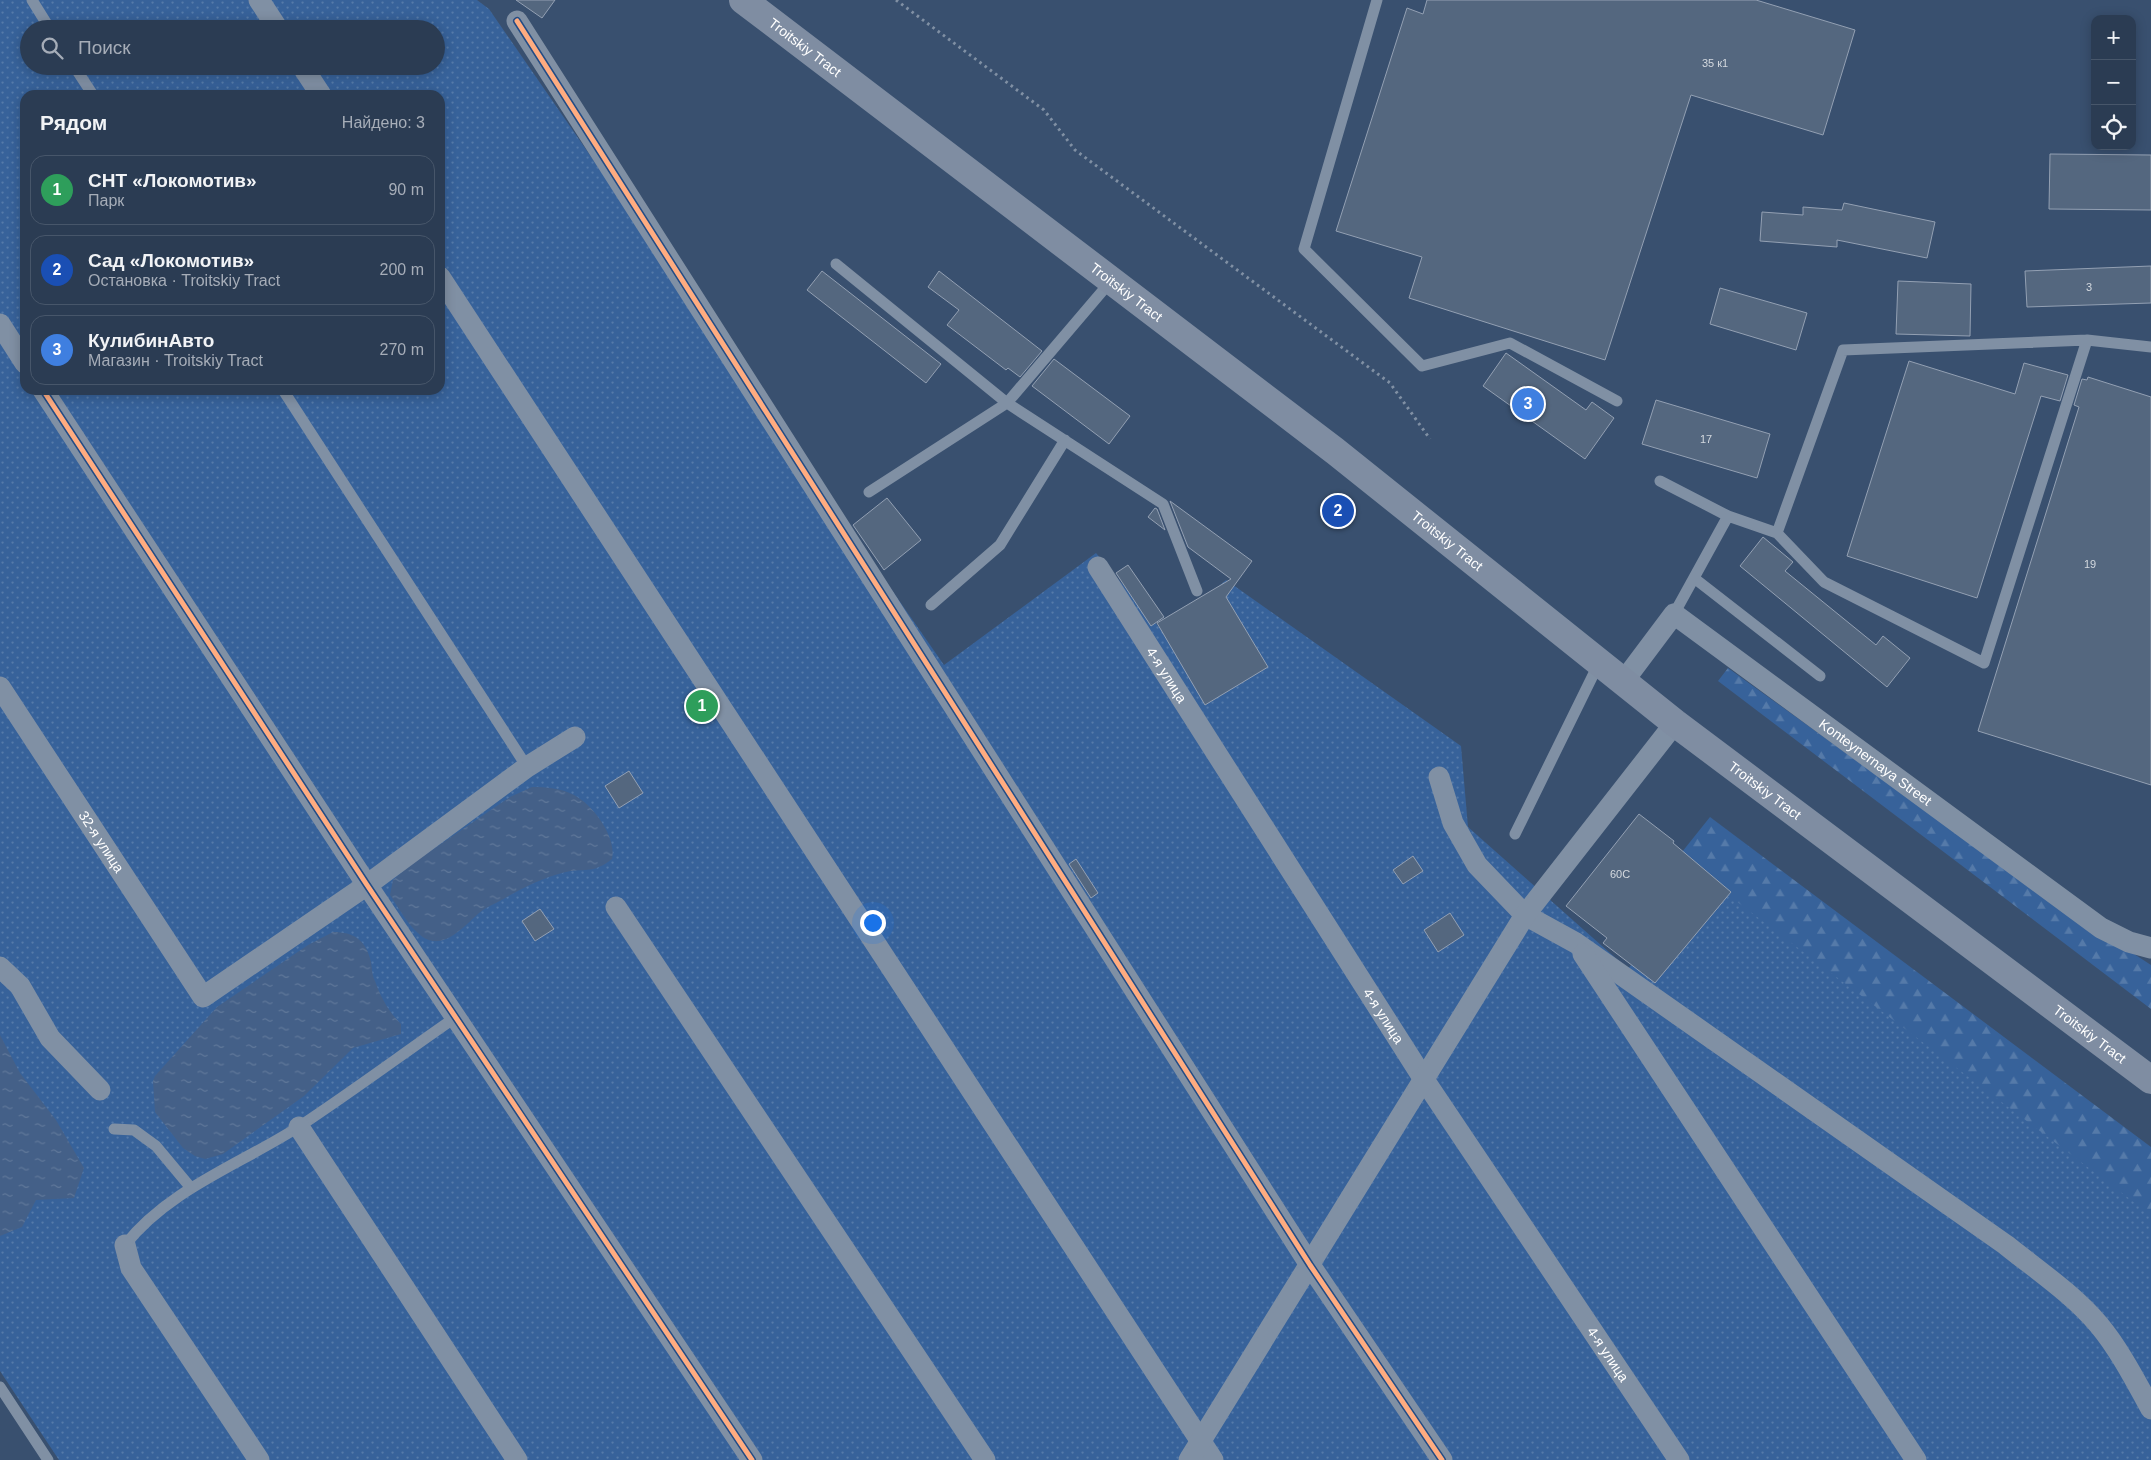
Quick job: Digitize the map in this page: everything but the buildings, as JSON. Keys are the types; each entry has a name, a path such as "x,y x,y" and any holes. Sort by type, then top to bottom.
{"main road":[{"name":"Troitskiy Tract","path":"743,0 1335,451 1675,723 2151,1080"}],"street":[{"path":"259,0 272,20"},
{"path":"518,21 1310,1265 1442,1460"},
{"path":"308,75 318,90"},
{"path":"445,285 1213,1460"},
{"path":"0,324 20,355"},
{"path":"46,395 367,885 752,1460"},
{"name":"4-я улица","path":"1098,567 1424,1080 1678,1460"},
{"path":"1622,682 1674,614"},
{"name":"Konteynernaya Street","path":"1674,614 2101,928 2129,942 2151,948"},
{"name":"32-я улица","path":"0,687 203,998 367,885"},
{"path":"1189,1460 1525,915 1675,723"},
{"path":"367,885 527,767 575,737"},
{"path":"1439,777 1453,823 1477,865 1525,915 1576,943 2006,1245 2064,1290 2099,1325 2151,1409"},
{"path":"616,907 986,1460"},
{"path":"1576,943 1916,1460"},
{"path":"0,967 20,986 50,1038 100,1090"},
{"path":"299,1127 517,1460"},
{"path":"125,1245 131,1268 259,1460"}],"lane":[{"path":"32,0 44,20"},
{"path":"1377,0 1304,249 1422,366 1510,344 1617,401"},
{"path":"80,75 90,90"},
{"path":"836,264 1008,402 1163,504 1198,591"},
{"path":"870,492 1008,402 1111,281"},
{"path":"1777,533 1843,350 2087,340 2151,347"},
{"path":"1660,481 1728,516 1777,533 1824,582 1984,663 2087,340"},
{"path":"286,395 527,767"},
{"path":"931,605 1000,545 1065,440"},
{"path":"1674,614 1728,516"},
{"path":"1694,578 1820,676"},
{"path":"1514,834 1599,663"},
{"path":"125,1245 139,1227 190,1188 299,1127 456,1017"},
{"path":"114,1129 134,1130 156,1146 190,1188"},
{"path":"0,1388 48,1460"}],"path":[{"path":"896,0 1044,110 1075,150 1390,383 1430,438"}],"green space":[{"path":"0,0 477,0 489,9 944,665 1096,553 1164,633 1226,580 1461,746 1468,827 1628,969 1711,866 2151,1200 2151,1460 59,1460 0,1371"},
{"path":"1728,668 2037,891 2151,965 2151,1009 1718,681"},
{"path":"1710,817 2151,1147 2151,1215 1678,857"}],"water":[{"path":"532,787 564,791 574,795 589,806 602,822 611,841 612,859 593,869 562,873 528,886 485,909 447,939 433,941 420,935 408,922 390,895 393,880 410,865 510,797"},
{"path":"333,932 353,936 366,948 377,987 389,1010 401,1024 401,1034 353,1048 304,1096 223,1154 205,1159 195,1156 183,1148 155,1112 153,1081 155,1076 217,1007 308,945"},
{"path":"0,1035 20,1073 56,1120 84,1168 74,1198 36,1200 22,1227 0,1236"}],"cycle path":[{"path":"517,21 1310,1265 1442,1460"},
{"path":"46,395 367,885 752,1460"}],"place":[{"name":"КулибинАвто","path":"1528,404"},
{"name":"Сад «Локомотив»","path":"1338,511"},
{"name":"СНТ «Локомотив»","path":"702,706"}]}
